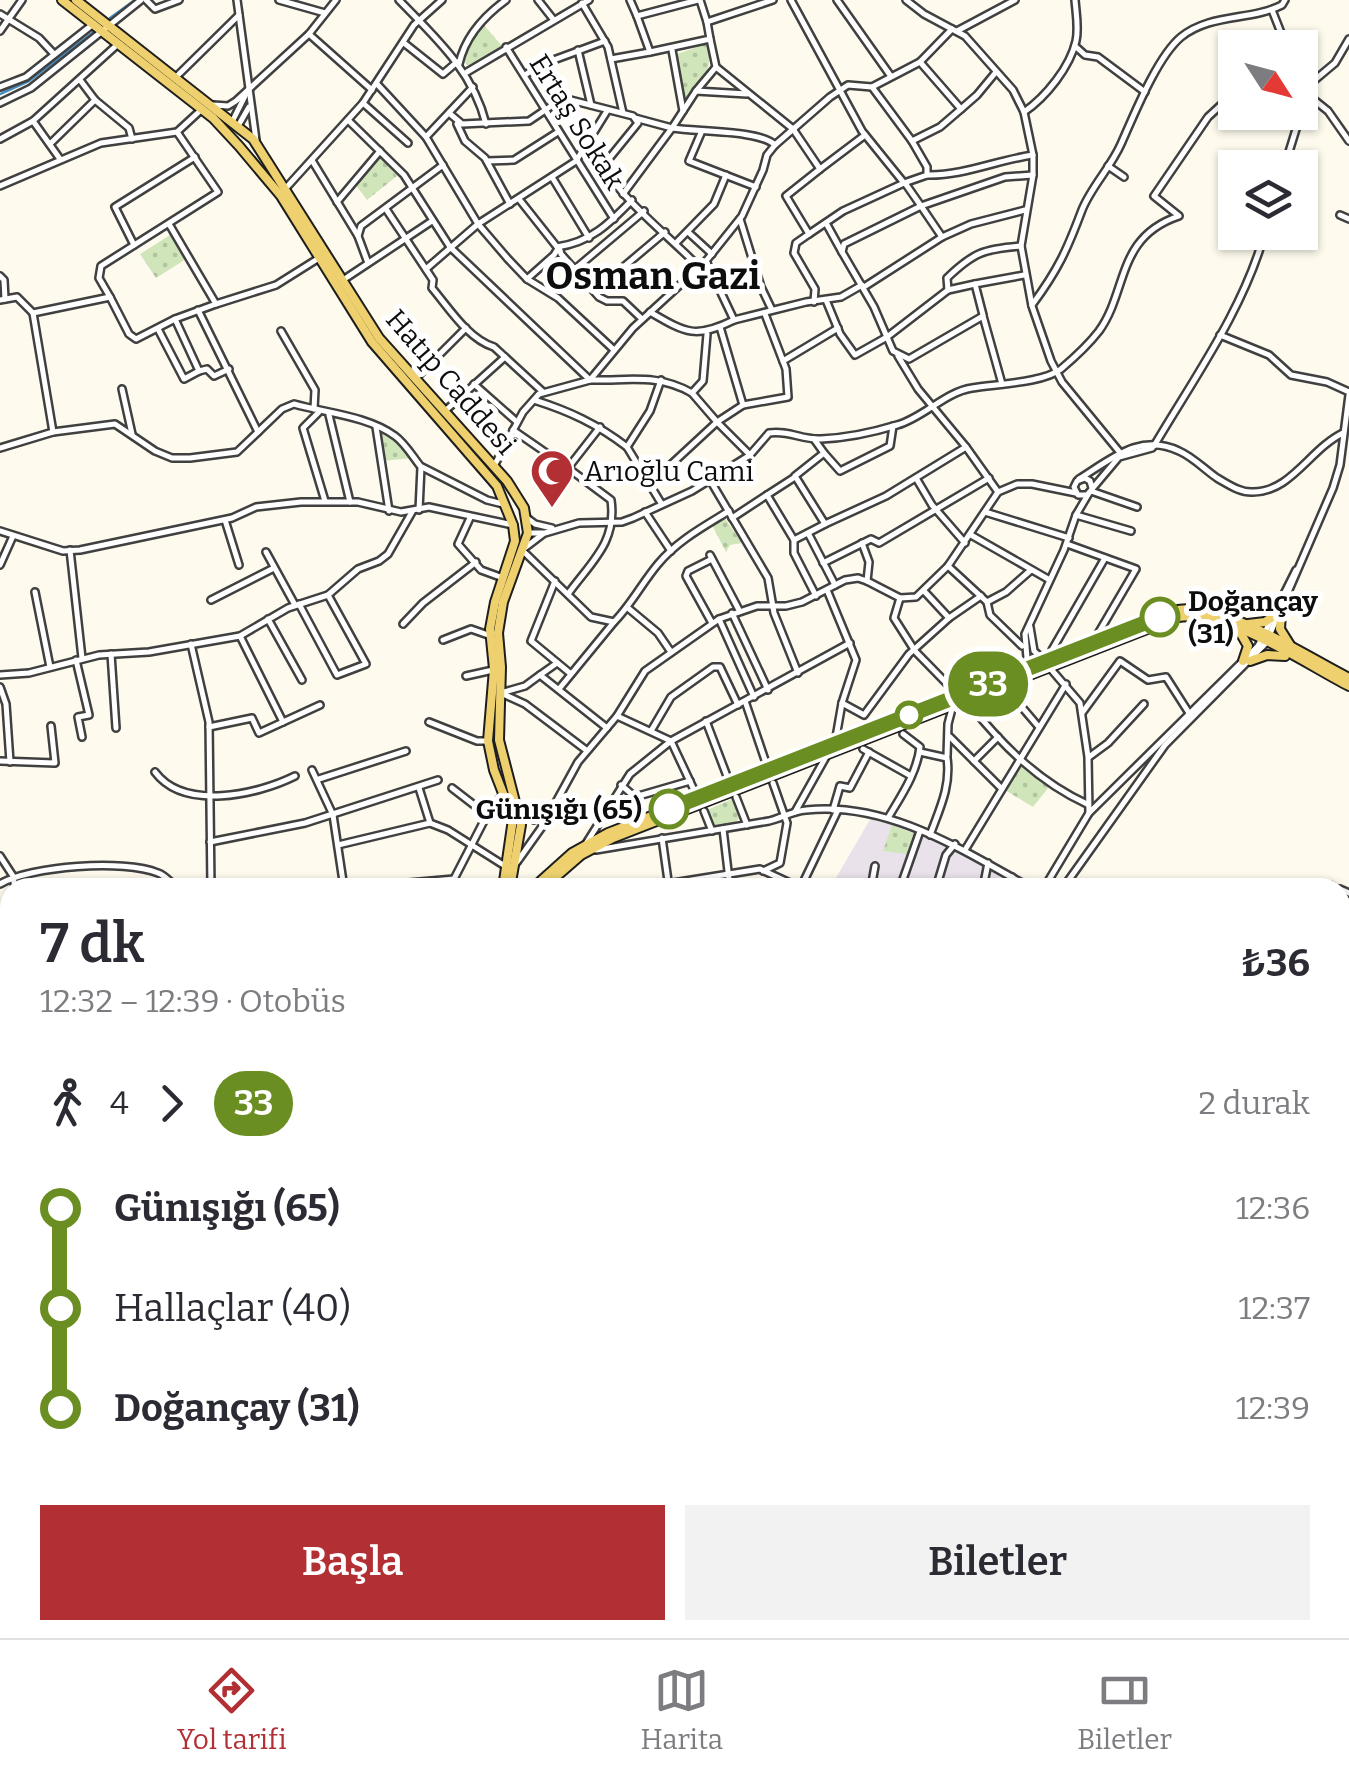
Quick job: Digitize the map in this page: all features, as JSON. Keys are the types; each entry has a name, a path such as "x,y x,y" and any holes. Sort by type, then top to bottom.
{"main road":[{"name":"Hatıp Caddesi","path":"62,0 175,78 206,107 281,196 372,342 488,473 506,503 514,550 491,616 494,670 488,741 517,836"},
{"name":"Hatıp Caddesi","path":"76,0 118,44 235,124 258,145 379,338 517,496 527,518 528,533 499,617 501,754 520,810 517,836"},
{"path":"232,138 235,124"},
{"path":"248,156 246,146 258,145"},
{"path":"506,503 514,505 517,496"},
{"path":"527,518 518,516 512,525 528,533"},
{"path":"554,878 581,855 612,838 1186,609 1210,610 1240,622 1349,686"},
{"path":"1240,622 1261,624 1278,614 1283,636 1297,656"},
{"path":"545,878 586,844 1018,672 1178,618 1206,616 1266,639"},
{"path":"1229,624 1247,642 1247,661 1270,655 1297,656 1349,678"},
{"path":"509,878 517,836"},
{"path":"0,1210 0,1230"}],"street":[{"path":"0,31 22,0"},
{"path":"0,103 31,88 143,0 155,9 179,0"},
{"path":"237,0 258,145"},
{"path":"278,0 325,13"},
{"path":"0,186 102,144 176,132 206,107 228,106 309,34 336,0"},
{"path":"399,0 466,72 480,100 486,124"},
{"path":"286,188 363,103 419,21 442,0"},
{"path":"404,43 443,74 458,63 463,47 482,21 506,0"},
{"path":"538,0 553,19"},
{"path":"630,0 650,52"},
{"path":"636,16 699,0 716,68 793,129 820,168"},
{"path":"707,22 773,0"},
{"path":"791,0 838,92 865,135 942,238"},
{"path":"838,0 890,76"},
{"path":"906,0 955,30 1013,90 1024,112 1033,176 1021,246 1032,306 1057,372 1072,397 1120,453"},
{"path":"590,380 642,320 700,268 740,219 775,145 848,85 872,87 920,62 955,30 1016,0"},
{"path":"1024,112 1052,84 1075,46 1075,0"},
{"path":"1032,306 1057,270 1077,231 1083,208 1180,38 1222,18 1272,10 1284,0"},
{"path":"466,72 586,2 605,41 624,113"},
{"path":"1272,10 1279,30"},
{"path":"0,14 39,38 53,53"},
{"path":"175,78 240,15"},
{"path":"0,88 26,77 93,24"},
{"path":"309,34 375,87 426,137 478,224 526,279 558,298 613,350"},
{"path":"611,60 710,39"},
{"path":"1318,77 1334,63 1349,39"},
{"path":"524,76 540,65 605,41"},
{"path":"0,139 33,121 118,44"},
{"path":"1075,46 1098,57 1146,92"},
{"name":"Ertaş Sokak","path":"506,47 614,218"},
{"path":"578,50 591,105"},
{"path":"672,50 683,111"},
{"path":"1342,51 1349,57"},
{"path":"920,62 961,109"},
{"path":"623,194 716,68"},
{"path":"912,141 940,127 978,95 996,72"},
{"path":"80,80 95,100 129,128 132,139"},
{"path":"426,137 473,86"},
{"path":"235,124 249,87"},
{"path":"872,87 912,141 927,167 927,175"},
{"path":"696,91 750,94"},
{"path":"456,121 486,124 529,120 563,98 672,128 757,134 775,145"},
{"path":"50,144 95,100"},
{"path":"363,103 408,143"},
{"path":"1318,103 1349,141"},
{"path":"235,124 250,104"},
{"path":"527,518 534,524 555,528 622,522 710,480 750,455 769,433 786,431 814,438 893,426 968,388 1057,372 1101,329 1122,272 1137,246 1168,220 1179,216 1154,196 1218,108"},
{"path":"426,269 478,224 576,161 607,111"},
{"path":"449,113 466,141 487,161 510,204"},
{"path":"635,118 638,122 603,166 623,194 700,268"},
{"path":"348,120 413,188 450,247 590,380"},
{"path":"33,121 60,160"},
{"path":"176,132 218,192 101,266 100,278 128,334 136,339 198,310 276,285 319,258"},
{"path":"487,161 514,160 558,132"},
{"path":"701,133 689,161 756,187"},
{"path":"809,234 786,196 865,135"},
{"path":"337,202 380,151"},
{"path":"814,302 815,290 794,254 796,243 826,222 927,175 948,175 1033,155"},
{"path":"134,245 115,208 117,204 195,157"},
{"path":"312,160 358,236 368,264"},
{"path":"358,236 361,226 443,166"},
{"path":"1108,166 1124,177"},
{"path":"676,243 714,204 726,175"},
{"path":"842,252 844,244 856,237 921,206 1005,177 1033,176"},
{"path":"552,177 589,238"},
{"path":"519,198 594,292 607,301 623,301 642,320"},
{"path":"526,279 559,247 589,238 632,200"},
{"path":"386,208 433,280 432,288 466,328 543,393"},
{"path":"650,312 684,332 707,334 734,320 842,298 971,224 1026,210"},
{"path":"574,270 644,211"},
{"path":"1340,214 1349,219"},
{"path":"740,219 761,287 773,311"},
{"path":"342,280 432,221"},
{"path":"826,222 897,353 933,408 998,492"},
{"path":"169,224 216,304"},
{"path":"594,292 666,232"},
{"path":"688,232 712,254"},
{"path":"948,290 947,278 969,257 987,249 1021,246"},
{"path":"1154,446 1220,335 1260,250"},
{"path":"706,261 734,320"},
{"path":"826,300 855,355 887,337 948,290 1024,275"},
{"path":"0,276 4,280 2,299 17,296 33,313 53,432"},
{"path":"975,284 1002,384"},
{"path":"33,313 110,296"},
{"path":"198,310 258,432"},
{"path":"650,484 717,422 743,405 788,396 783,360 765,314"},
{"path":"897,353 910,360 983,316"},
{"path":"175,319 199,371"},
{"path":"720,327 743,405"},
{"path":"158,328 184,378 207,369 214,376 230,369"},
{"path":"415,379 466,328"},
{"path":"783,360 838,328"},
{"path":"280,332 315,390 316,411 303,428 324,502"},
{"path":"692,393 703,380 707,334"},
{"path":"1099,834 1171,738 1266,639 1340,465 1349,393 1327,382 1292,375 1269,355 1220,335"},
{"path":"444,411 505,357"},
{"path":"494,466 512,429 543,393 590,380 642,376 673,382 692,393 750,455"},
{"path":"627,447 650,412 661,380"},
{"path":"474,384 517,422"},
{"path":"122,388 132,434"},
{"path":"534,400 600,426 627,447 661,503"},
{"path":"0,448 53,432 115,424 154,452 172,458 237,452 282,409 294,404 329,415 352,416 376,427 398,438 421,467 487,500 506,503"},
{"path":"329,415 350,502"},
{"path":"568,468 600,426"},
{"path":"814,438 840,471 890,446 893,426"},
{"path":"376,427 390,511"},
{"path":"512,429 611,500 614,522 609,538 568,594"},
{"path":"1052,488 1078,480 1120,453 1154,446 1178,450 1230,485 1254,492 1294,476 1316,450 1343,434"},
{"path":"794,540 886,496 966,446"},
{"path":"559,689 671,551 767,495 824,453"},
{"path":"1018,672 1027,658 1024,638 1076,516 1120,453"},
{"path":"1340,465 1349,468"},
{"path":"0,675 50,668 79,659 150,652 240,636 297,605 328,595 358,569 388,554 415,511 421,467"},
{"path":"796,476 825,524"},
{"path":"916,478 965,543"},
{"path":"823,563 870,539 879,543 989,478"},
{"path":"710,480 768,578 773,606 798,673"},
{"path":"1078,480 1090,480 1091,491"},
{"path":"1076,516 1078,480"},
{"path":"510,878 586,750 617,716 645,671 712,623 757,606 786,606 858,578 900,598 916,597 948,566 998,492 1017,484 1077,493 1091,491 1137,508"},
{"path":"767,495 794,540 794,552 816,596"},
{"path":"0,530 70,550 225,520 256,507 324,502 350,502 390,511 429,507 512,525"},
{"path":"645,512 671,551"},
{"path":"984,512 1136,569 1099,632 1098,641"},
{"path":"1076,516 1131,531"},
{"path":"471,517 458,544 482,570 504,578"},
{"path":"225,520 239,565"},
{"path":"555,528 522,550 592,617 614,622"},
{"path":"528,533 545,533"},
{"path":"808,533 836,585"},
{"path":"971,534 1048,579"},
{"path":"0,565 13,536"},
{"path":"862,543 869,562 867,581"},
{"path":"70,550 79,659 89,715 78,717 82,737"},
{"path":"266,552 337,675 366,664 328,595"},
{"path":"712,623 686,576 711,557 768,690"},
{"path":"1052,650 1105,558"},
{"path":"403,624 423,603 476,562"},
{"path":"948,566 984,599 990,616 1024,648"},
{"path":"211,600 274,568"},
{"path":"842,703 864,715 896,670 949,618 1006,592 1031,570"},
{"path":"555,581 531,642 570,674"},
{"path":"827,590 856,666 842,703 835,744"},
{"path":"924,591 949,618"},
{"path":"35,592 50,668"},
{"path":"900,598 894,618 915,651 958,696"},
{"path":"628,608 658,633 672,652"},
{"path":"719,619 754,697"},
{"path":"268,620 302,680"},
{"path":"1030,624 1034,652 1066,684 1082,713 1089,813"},
{"path":"443,640 470,629 491,636"},
{"path":"240,636 284,722"},
{"path":"586,844 630,774 672,741 850,643"},
{"path":"191,644 209,727 211,878"},
{"path":"110,654 116,728"},
{"path":"1082,713 1120,661 1148,680 1166,677 1189,713"},
{"path":"1050,878 1089,813 1247,661"},
{"path":"501,693 525,686 557,663"},
{"path":"651,731 671,697 720,667 742,703 766,763"},
{"path":"466,676 494,670"},
{"path":"540,675 607,728"},
{"path":"965,850 1066,684"},
{"path":"0,687 6,704 10,762"},
{"path":"1008,692 1038,726"},
{"path":"501,693 525,704 586,750"},
{"path":"1088,758 1108,743 1144,704"},
{"path":"209,727 252,718 259,733 320,705"},
{"path":"930,835 950,777 948,724 953,705"},
{"path":"970,705 1018,758 1043,779 1087,804"},
{"path":"617,716 672,741 694,790"},
{"path":"706,721 730,785"},
{"path":"428,722 477,742 488,741"},
{"path":"0,761 55,763 51,726"},
{"path":"888,818 912,776 920,752 920,747 903,734"},
{"path":"950,737 1001,788"},
{"path":"974,761 998,737"},
{"path":"805,878 835,810 840,786 850,788 866,750 912,776"},
{"path":"318,780 406,751"},
{"path":"920,752 947,758"},
{"path":"794,812 827,755"},
{"path":"312,770 333,815 343,878"},
{"path":"155,772 165,785 210,795 270,788 295,776"},
{"path":"210,842 333,815 438,780"},
{"path":"621,785 635,797 690,782"},
{"path":"701,878 763,871 780,863 787,829 773,783"},
{"path":"1069,878 1127,792 1125,786 1117,783"},
{"path":"419,786 430,823"},
{"path":"452,788 488,815"},
{"path":"455,878 504,792"},
{"path":"736,797 746,825"},
{"path":"520,810 534,820 550,812"},
{"path":"581,855 746,825 794,812 835,810 888,818 954,844 1012,877"},
{"path":"704,811 712,831"},
{"path":"338,845 430,823 471,846 505,878"},
{"path":"724,829 729,878"},
{"path":"904,878 920,831"},
{"path":"662,838 668,878"},
{"path":"939,878 954,844"},
{"path":"0,856 14,876"},
{"path":"985,878 988,864"},
{"path":"10,878 62,867 98,866 160,873 166,878"},
{"path":"874,878 876,866"},
{"path":"763,871 780,878"},
{"path":"558,874 559,878"}],"shaded area":[{"path":"875,811 955,840 1025,878 836,878"}],"green space":[{"path":"483,24 502,46 467,65 462,56"},
{"path":"706,44 708,68 684,100 677,54"},
{"path":"379,156 397,176 367,200 355,184"},
{"path":"170,235 186,259 156,278 140,254"},
{"path":"382,432 394,438 412,458 383,461 379,437"},
{"path":"724,517 742,543 730,545 726,552 712,525"},
{"path":"1021,764 1049,787 1033,807 1005,790"},
{"path":"620,792 633,801 628,819 600,825"},
{"path":"732,799 739,818 713,826 707,810"},
{"path":"892,825 915,834 907,854 883,851"}],"waterway":[{"path":"110,18 135,0"},
{"path":"0,94 29,81 95,31"}],"bus line":[{"name":"33","path":"669,809 1160,617"}],"place":[{"name":"Arıoğlu Cami","path":"552,509"},
{"name":"Doğançay (31)","path":"1160,617"},
{"name":"Günışığı (65)","path":"669,809"}],"district":[{"name":"Osman Gazi","path":"653,276"}]}
